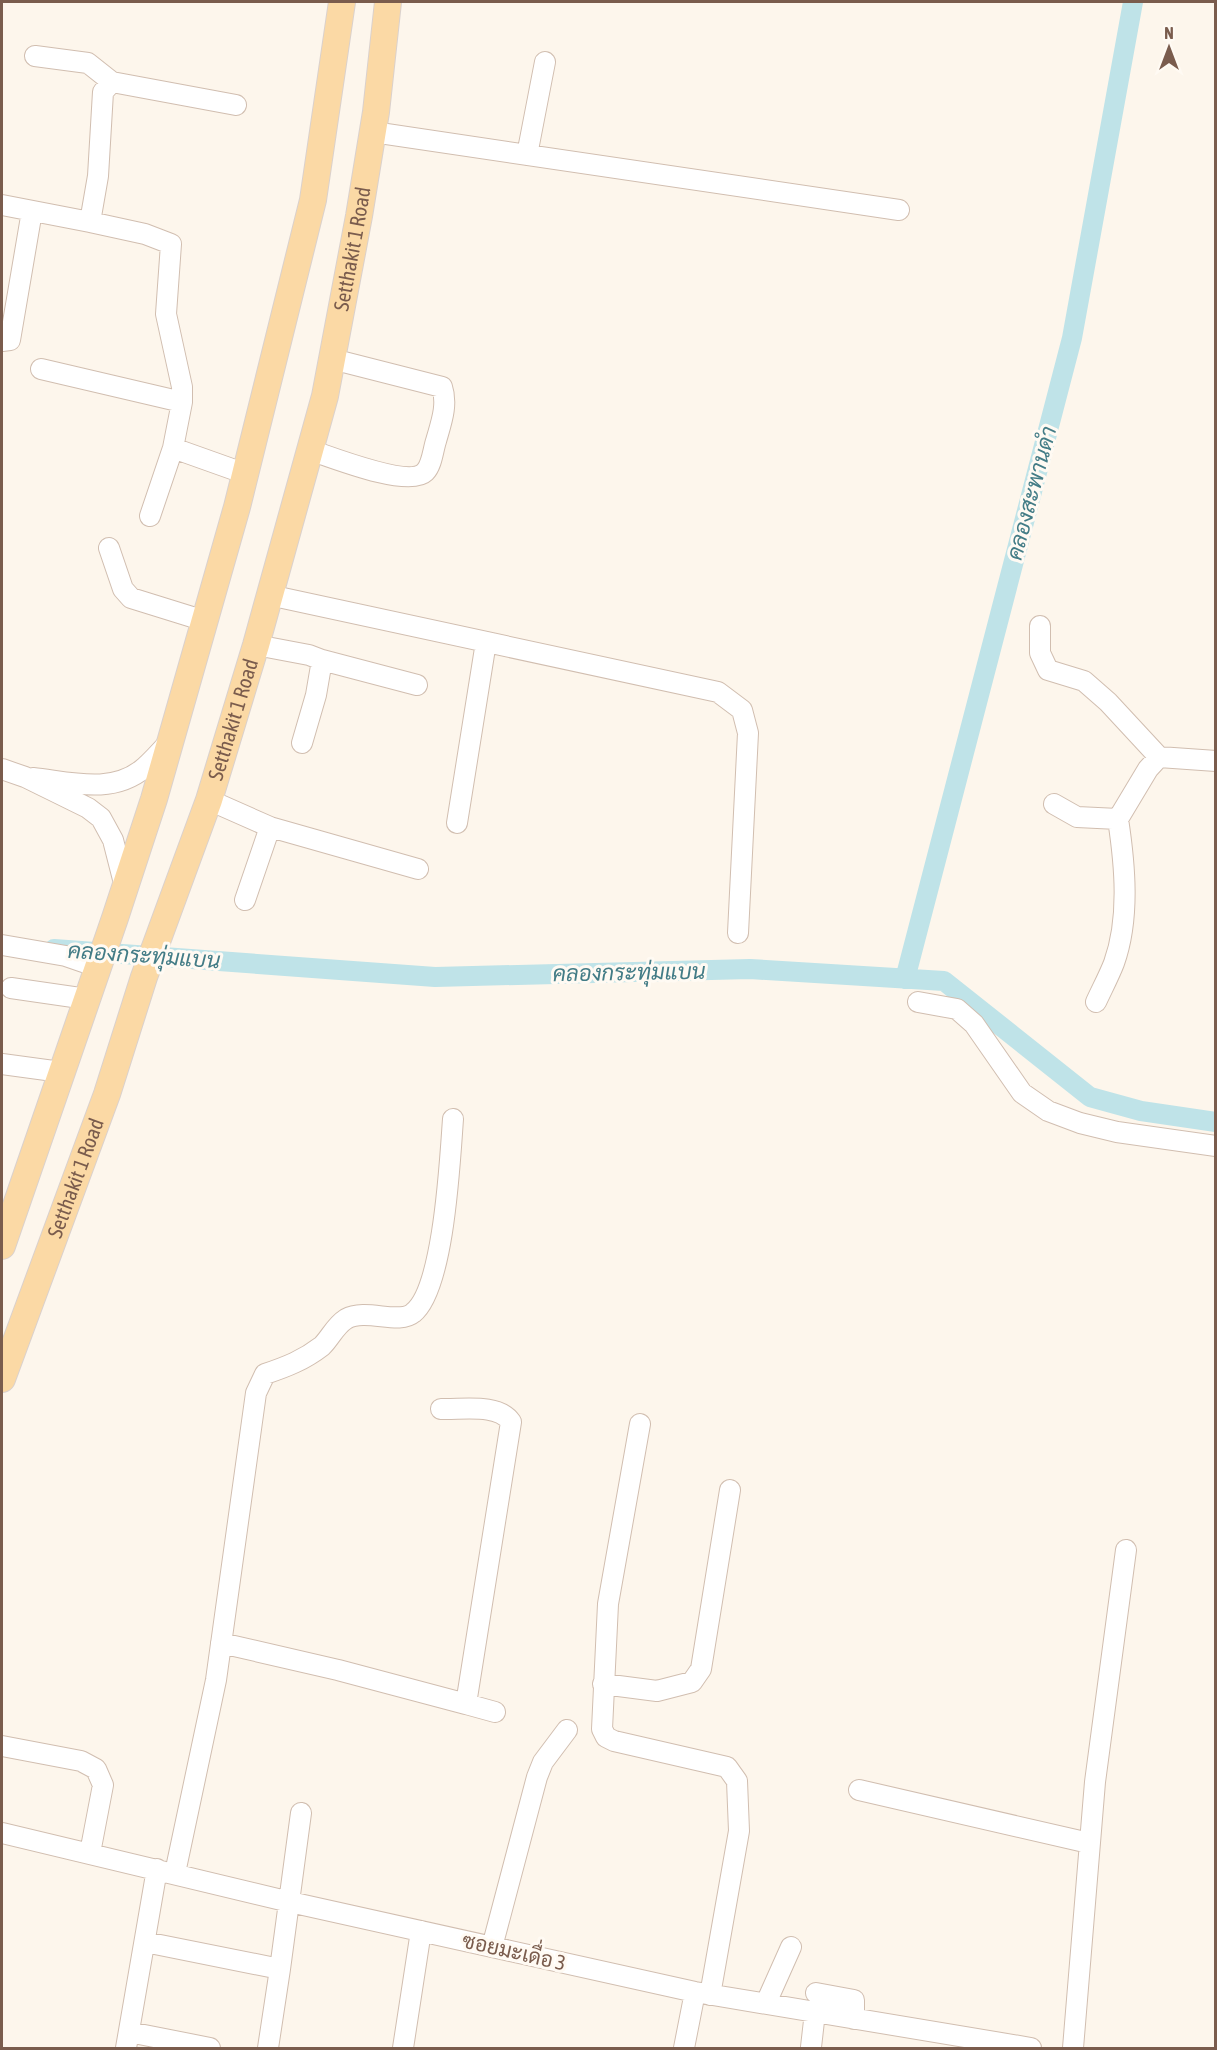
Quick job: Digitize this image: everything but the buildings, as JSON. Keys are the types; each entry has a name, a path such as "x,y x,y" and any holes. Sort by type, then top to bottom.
{"main road":[{"path":"2,1246 125,887 170,741 246,474 313,200 342,2"},
{"path":"386,37 388,2"},
{"path":"386,37 399,2"},
{"name":"Setthakit 1 Road","path":"2,1379 107,1094 144,977 208,800 256,645 310,450 332,359 373,132 386,37"}],"street":[{"path":"35,56 88,63 112,82 236,105"},
{"path":"526,155 545,62"},
{"path":"90,222 98,176 103,92 112,82"},
{"path":"373,132 899,210"},
{"path":"2,205 146,234 171,244 166,314 182,387 182,402 173,448 150,516"},
{"path":"2,341 10,340 9,299 32,211"},
{"path":"310,450 398,477 414,478 425,472 430,462 444,409 446,397 442,387 332,359"},
{"path":"41,369 182,402"},
{"path":"173,448 246,474"},
{"path":"109,548 123,589 130,598 205,621"},
{"path":"269,595 718,692 742,710 748,733 738,933"},
{"path":"1040,626 1040,653 1048,670 1083,681 1160,757 1215,761"},
{"path":"457,824 486,642"},
{"path":"256,645 309,655 417,685"},
{"path":"302,743 316,695 322,660"},
{"path":"25,777 97,786 122,780 142,770 170,741"},
{"path":"1096,1002 1114,962 1122,930 1125,861 1118,819 1148,769 1160,757"},
{"path":"2,769 25,777 88,808 101,818 113,840 125,887"},
{"path":"208,800 270,827 418,869"},
{"path":"1054,804 1077,817 1118,819"},
{"path":"244,900 270,827"},
{"path":"2,945 99,964"},
{"path":"11,988 87,999"},
{"path":"918,1002 957,1009 974,1024 1022,1093 1048,1112 1080,1123 1117,1131 1215,1146"},
{"path":"2,1064 61,1072"},
{"path":"210,2049 127,2040 145,1942 166,1871 221,1643 256,1393 265,1374 302,1360 324,1344 333,1329 348,1318 363,1314 403,1317 412,1314 420,1305 430,1290 447,1194 453,1119"},
{"path":"441,1409 494,1410 507,1416 511,1422 466,1704"},
{"path":"640,1424 608,1604 602,1729 606,1737 615,1741 711,1761 727,1767 737,1781 739,1831 702,1994 684,2049"},
{"path":"603,1684 657,1691 692,1682 701,1669 730,1490"},
{"path":"1073,2049 1089,1843 1126,1550"},
{"path":"221,1643 338,1670 495,1712"},
{"path":"492,1947 537,1777 543,1762 567,1730"},
{"path":"2,1746 81,1761 96,1769 103,1785 90,1853"},
{"path":"859,1790 1089,1843"},
{"path":"268,2049 301,1812"},
{"name":"ซอยมะเดื่อ 3","path":"2,1833 290,1902 702,1994 766,2003 815,2003 854,2019 1031,2049"},
{"path":"403,2049 421,1930"},
{"path":"145,1942 280,1969"},
{"path":"766,2003 791,1947"},
{"path":"812,2047 815,2003"}],"waterway":[{"name":"คลองสะพานดำ","path":"905,979 1072,338 1133,2"},
{"name":"คลองกระทุ่มแบน","path":"54,949 435,977 750,969 944,981 1090,1097 1141,1111 1216,1122"}]}
